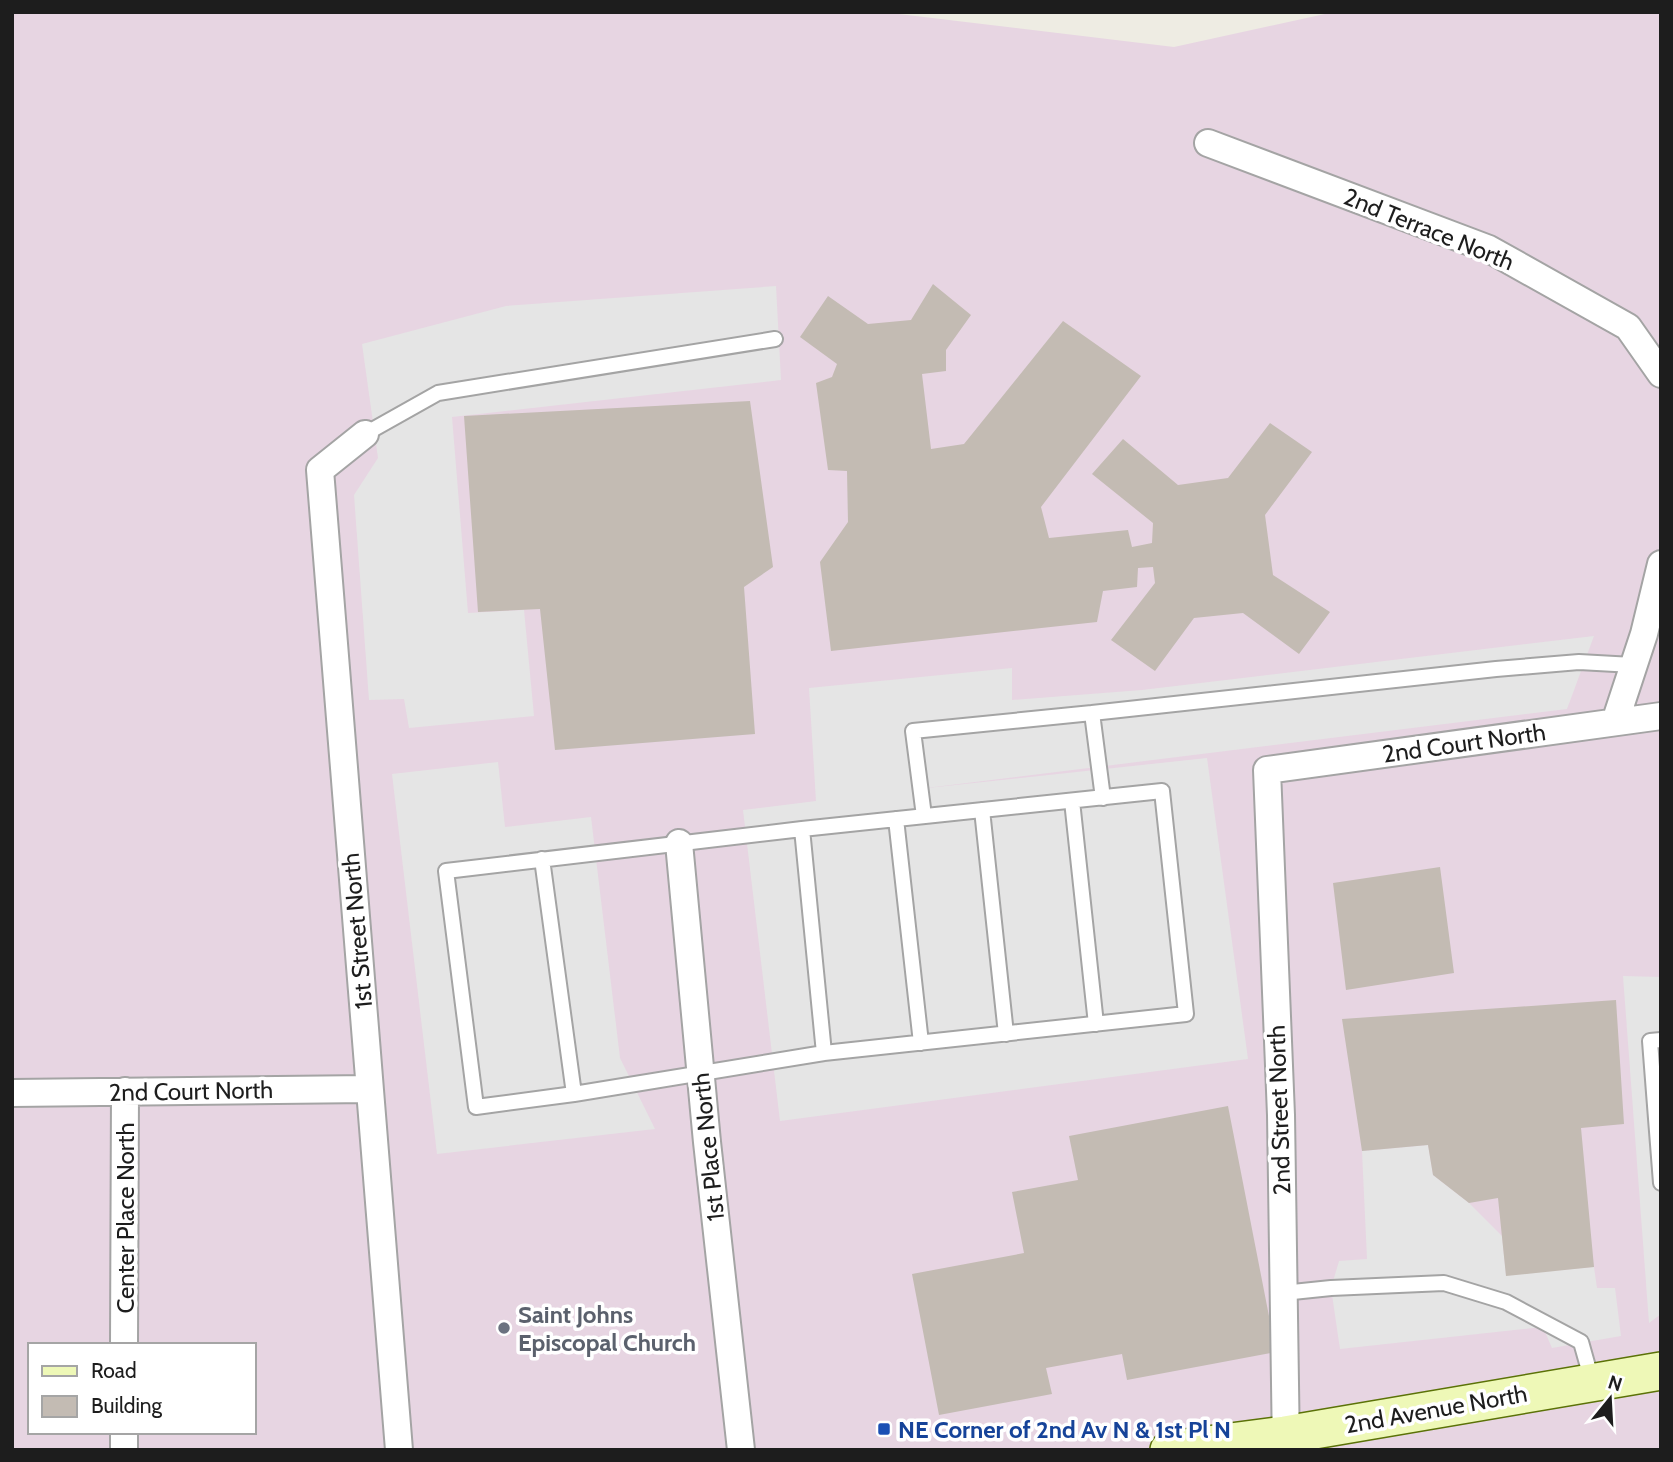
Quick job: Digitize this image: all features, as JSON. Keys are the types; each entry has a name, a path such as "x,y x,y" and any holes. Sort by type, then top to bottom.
{"street":[{"name":"2nd Terrace North","path":"1208,143 1489,249 1628,327 1661,374"},
{"name":"1st Street North","path":"365,434 320,470 399,1450"},
{"path":"1615,722 1644,634 1661,564"},
{"name":"2nd Court North","path":"1267,770 1661,716"},
{"name":"2nd Street North","path":"1267,770 1281,1115 1285,1442"},
{"name":"1st Place North","path":"679,844 741,1450"},
{"name":"2nd Court North","path":"12,1093 369,1089"},
{"name":"Center Place North","path":"124,1343 125,1091"},
{"name":"2nd Avenue North","path":"1169,1450 1285,1442 1661,1371"}],"lane":[{"path":"365,434 438,393 775,339"},
{"path":"924,816 913,731 1496,669 1579,662 1633,665"},
{"path":"1092,713 1103,798"},
{"path":"1161,791 1186,1014 824,1054 476,1107 446,871 802,829 1072,801 1161,791"},
{"path":"1072,801 1096,1024"},
{"path":"982,810 1006,1034"},
{"path":"896,819 921,1043"},
{"path":"802,829 824,1054"},
{"path":"542,859 574,1094"},
{"path":"1661,1040 1650,1041 1661,1183"},
{"path":"1283,1293 1444,1283 1506,1302 1581,1342 1592,1382"}],"shaded area":[{"path":"12,12 882,12 1174,47 1334,12 1661,12 1661,1450 12,1450"},
{"path":"776,286 781,380 452,417 468,613 524,610 534,716 409,728 404,699 369,700 354,495 378,458 362,344 506,306"},
{"path":"1594,636 1567,709 918,789 1207,758 1248,1059 780,1121 743,810 816,801 809,688 1012,668 1012,700 1142,690"},
{"path":"498,762 505,827 591,817 620,1058 655,1129 437,1154 392,774"},
{"path":"1623,976 1661,977 1661,1314 1649,1323"},
{"path":"1428,1145 1433,1175 1469,1203 1502,1236 1506,1275 1594,1267 1597,1288 1615,1288 1621,1336 1552,1348 1543,1327 1340,1349 1331,1288 1339,1261 1367,1259 1362,1151"}],"building":[{"path":"933,284 971,315 946,350 946,371 922,374 931,449 964,444 1063,321 1141,376 1041,507 1049,538 1128,530 1132,547 1152,543 1153,523 1092,474 1123,439 1178,485 1228,478 1270,423 1312,452 1265,515 1273,575 1330,612 1299,654 1243,613 1194,618 1155,671 1111,640 1155,583 1153,567 1138,568 1137,587 1103,591 1097,622 831,651 820,562 848,522 847,471 828,470 816,383 832,377 837,364 800,337 828,296 868,324 911,320"},
{"path":"750,401 773,567 744,587 755,734 555,750 540,609 478,612 464,416"},
{"path":"1440,867 1454,973 1346,990 1333,883"},
{"path":"1616,1000 1624,1124 1581,1128 1594,1267 1506,1276 1498,1198 1469,1203 1433,1175 1428,1145 1362,1151 1342,1019"},
{"path":"1228,1106 1276,1352 1127,1380 1122,1354 1046,1368 1052,1394 939,1415 912,1274 1024,1253 1012,1192 1078,1180 1069,1136"}],"place":[{"name":"Saint Johns Episcopal Church","path":"504,1328"},
{"name":"NE Corner of 2nd Av N & 1st Pl N","path":"884,1429"}]}
